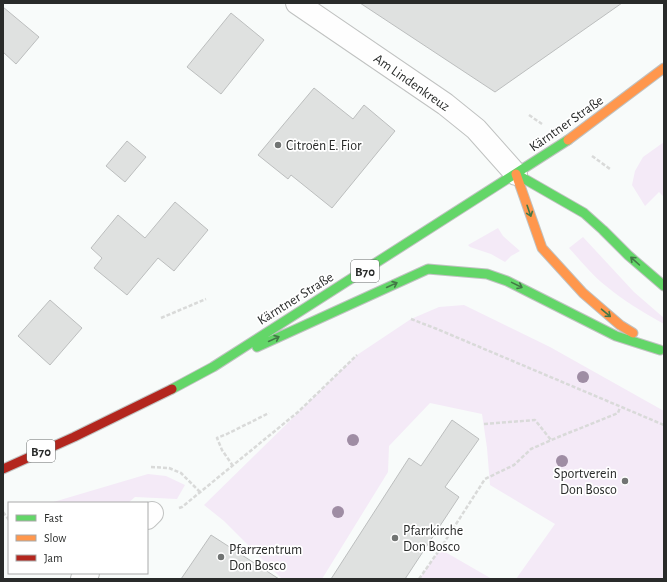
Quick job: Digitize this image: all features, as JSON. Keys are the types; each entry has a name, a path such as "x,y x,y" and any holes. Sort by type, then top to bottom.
{"main road":[{"name":"Kärntner Straße","path":"3,469 155,398 213,367 568,140 664,68"},
{"path":"516,174 584,213 628,255 664,286"},
{"path":"516,174 542,248 583,293 620,325 662,351"},
{"path":"213,367 428,269 487,274 508,281 616,336 662,351"}],"street":[{"name":"Am Lindenkreuz","path":"297,3 444,104 476,129 516,174"}],"path":[{"path":"161,318 206,299"},
{"path":"411,319 664,425"},
{"path":"151,467 169,468 181,473 200,492 234,466 298,412 357,355"},
{"path":"419,579 486,479 514,465 531,449 618,413 620,407"},
{"path":"234,466 222,450 217,438 269,413"},
{"path":"484,424 534,420 551,440"}],"shaded area":[{"path":"664,142 664,197 659,192 645,206 632,185 635,171 643,157"},
{"path":"498,228 503,236 520,251 511,256 505,262 491,254 468,245"},
{"path":"583,237 634,292 664,318 664,324 620,297 601,282 587,268 569,248"},
{"path":"464,305 550,347 664,411 664,579 516,579 555,524 490,485 482,414 430,403 389,446 388,472 322,579 282,579 224,521 204,505 357,355 411,319 439,307"},
{"path":"148,474 166,476 185,485 177,499 135,497 129,502 53,502"},
{"path":"440,549 492,579 419,579"}],"building":[{"path":"360,3 622,3 495,92"},
{"path":"3,7 39,37 16,64 3,52"},
{"path":"231,13 264,40 221,94 187,67"},
{"path":"314,88 353,119 364,105 395,131 332,208 291,175 288,179 258,155"},
{"path":"127,141 146,157 125,182 106,166"},
{"path":"175,202 208,230 174,271 158,258 127,295 94,268 102,258 91,248 118,215 145,238"},
{"path":"50,300 82,328 50,365 18,336"},
{"name":"Pfarrkirche Don Bosco","path":"452,420 479,439 445,487 459,497 405,579 331,579 409,458 421,466"},
{"name":"Pfarrzentrum Don Bosco","path":"211,535 279,579 181,579"}],"traffic: fast":[{"path":"172,389 213,367 568,140"},
{"path":"516,174 584,213 628,255 664,286"},
{"path":"257,347 428,269 487,274 507,281 616,336 660,350"}],"traffic: slow":[{"path":"568,140 664,68"},
{"path":"516,174 542,248 583,293 620,325 633,333"}],"traffic: jam":[{"path":"3,469 74,437 172,389"}],"place":[{"name":"Citroën E. Fior","path":"278,145"},
{"name":"Sportverein Don Bosco","path":"625,481"},
{"name":"Pfarrkirche Don Bosco","path":"395,538"},
{"name":"Pfarrzentrum Don Bosco","path":"221,557"}]}
